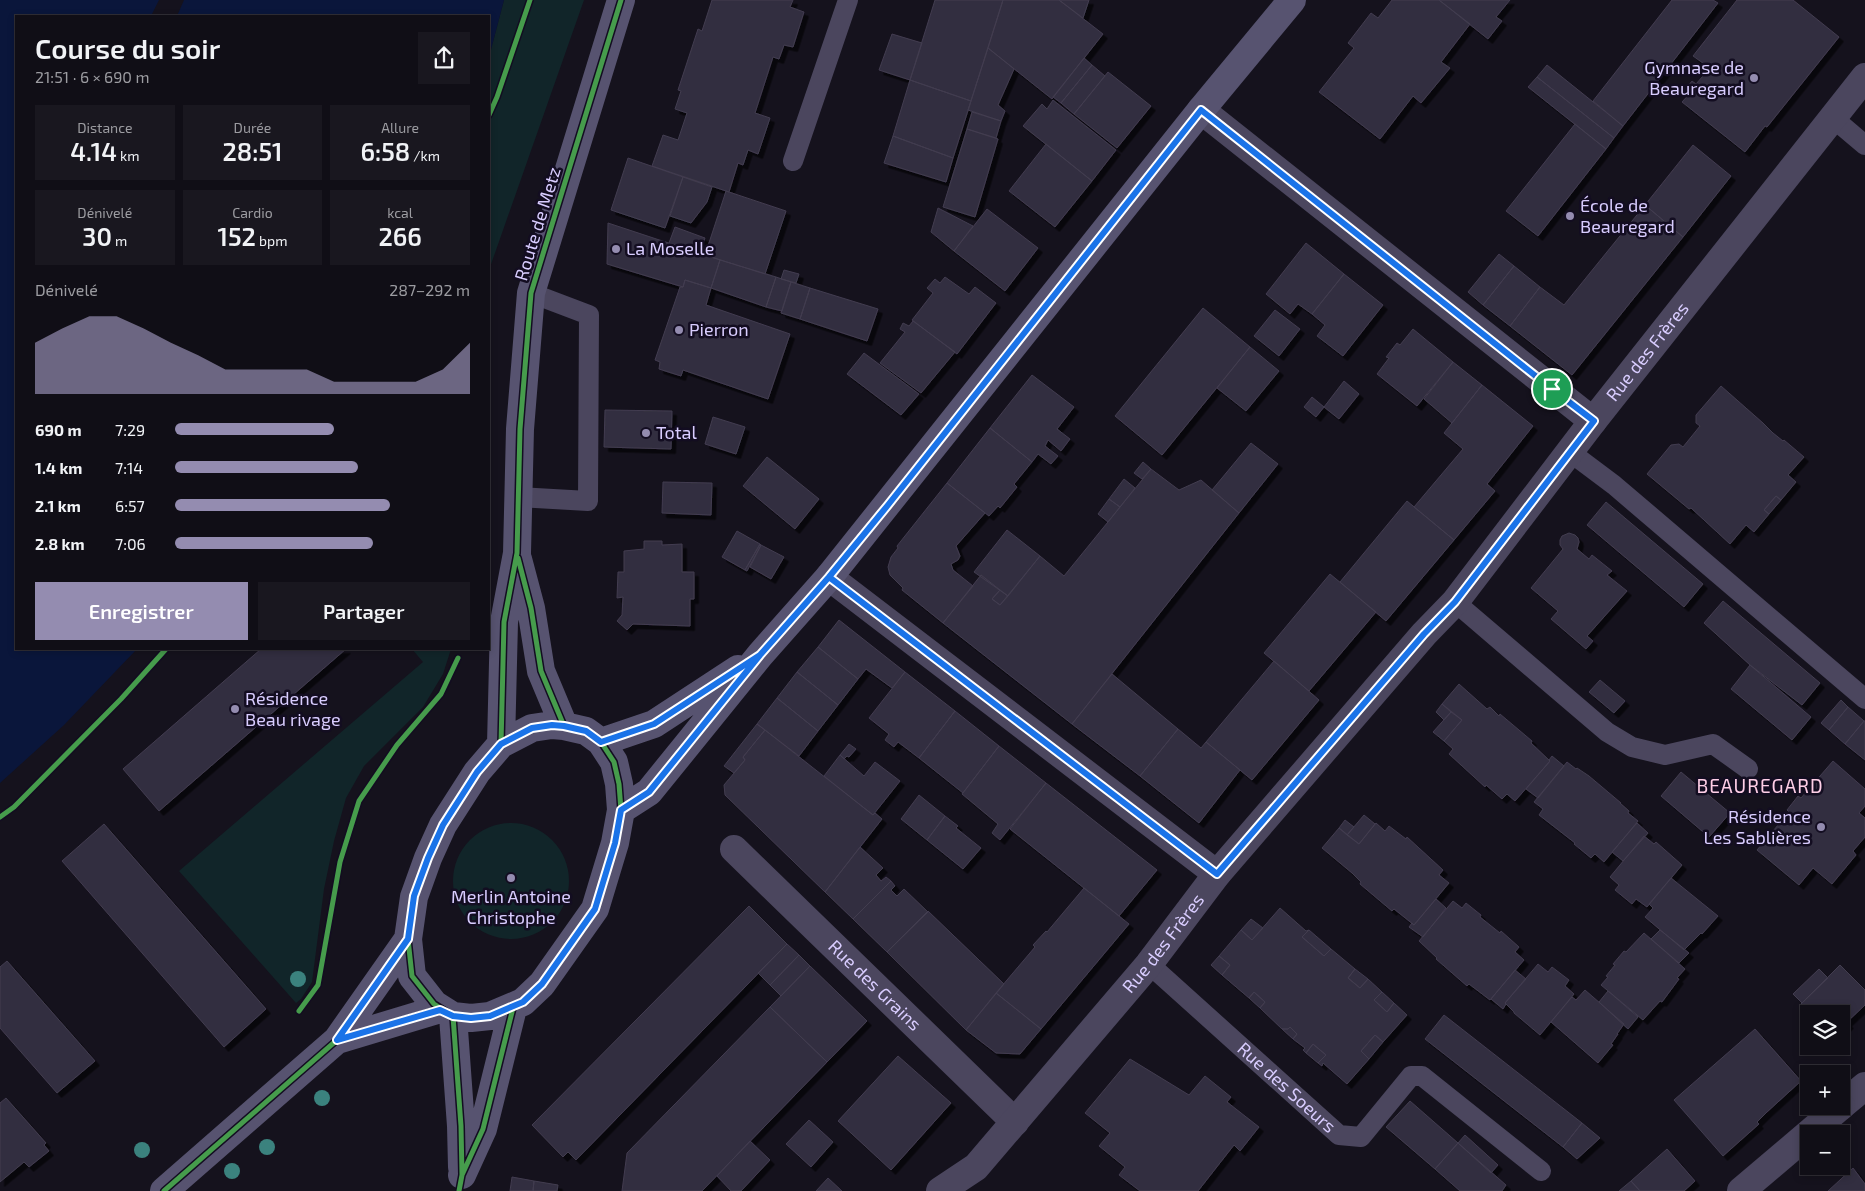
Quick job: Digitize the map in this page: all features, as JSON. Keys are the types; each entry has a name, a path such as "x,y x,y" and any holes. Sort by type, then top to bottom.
{"main road":[{"name":"Route de Metz","path":"564,726 541,671 532,608 517,553 520,428 531,293 621,0"},
{"path":"621,810 649,792 760,655 829,577 1201,110 1292,0"},
{"name":"Route de Metz","path":"501,744 496,615 517,553"},
{"path":"601,742 654,724 760,655"},
{"path":"552,725 586,731 601,742 614,762 619,784 621,810 615,843 595,909 542,984 523,1002 513,1008 490,1016 471,1018 447,1013 434,1004 412,976 408,939 414,896 443,825 477,772 501,744 532,728 552,725"},
{"path":"164,1191 337,1040 408,939"},
{"path":"460,1183 483,1129 513,1008"},
{"path":"337,1040 447,1013"},
{"path":"447,1013 461,1126 460,1183"}],"street":[{"name":"Rue des Frères","path":"940,1191 976,1167 1149,964 1217,874 1424,634 1455,602 1594,421 1865,77"},
{"path":"1201,110 1594,421"},
{"path":"829,577 1217,874"},
{"name":"Rue des Grains","path":"734,849 1014,1122"},
{"path":"1850,1098 1865,1086"},
{"path":"1741,1191 1830,1115"}],"lane":[{"path":"793,161 848,0"},
{"path":"1833,118 1865,145"},
{"path":"518,497 588,501 589,315 531,293"},
{"path":"1570,452 1614,485 1865,699"},
{"path":"1455,602 1607,732 1632,747 1665,755 1714,744 1748,769"},
{"name":"Rue des Soeurs","path":"1149,964 1339,1135 1361,1137 1411,1076 1422,1076 1541,1171"}],"green space":[{"path":"504,0 584,0 490,267 490,53"},
{"path":"413,650 451,650 443,674 423,707 364,766 346,798 334,841 324,889 312,982 301,999 296,1003 179,871 423,662"},
{"path":"511,823 533,828 552,840 564,859 569,881 564,903 552,922 533,934 511,939 489,934 470,922 458,903 453,881 458,859 470,840 489,828"}],"water":[{"path":"0,0 159,0 152,15 15,15 15,650 136,650 64,725 0,783"},
{"path":"184,0 504,0 490,53 490,15 177,15"}],"building":[{"path":"712,0 793,0 790,7 804,12 793,47 784,45 779,59 773,57 755,113 770,118 758,154 748,150 743,165 738,163 729,192 652,166 663,135 678,140 687,113 675,109 681,91 678,90 698,29 702,31"},
{"path":"935,0 1003,0 971,101 910,80"},
{"path":"1003,0 1059,0 1103,34 1052,99 988,48"},
{"path":"1059,0 1089,0 1083,18"},
{"path":"1392,0 1439,0 1470,24 1441,62 1450,68 1421,103 1413,96 1380,139 1319,92 1354,48 1348,43 1371,13 1378,18"},
{"path":"1439,0 1510,0 1496,17 1502,21 1488,39"},
{"path":"1672,0 1713,0 1718,3 1623,126 1593,101"},
{"name":"Gymnase de Beauregard","path":"1737,0 1793,0 1839,37 1745,152 1682,102 1693,90 1688,86 1692,81 1696,84 1710,68 1693,56"},
{"path":"892,34 922,43 910,80 879,70"},
{"path":"988,48 1014,69 998,105 1005,111 1001,121 968,110"},
{"path":"1084,58 1092,65 1061,103 1053,97"},
{"path":"1092,65 1105,76 1074,114 1061,103"},
{"path":"1547,65 1623,126 1614,138 1537,77"},
{"path":"1108,72 1151,106 1117,148 1074,114"},
{"path":"1537,77 1614,138 1606,149 1528,87"},
{"path":"910,80 971,101 953,158 893,136"},
{"path":"1053,100 1116,150 1092,181 1023,126 1042,104 1047,109"},
{"path":"972,112 1001,121 996,138 967,129"},
{"path":"1575,124 1606,149 1538,236 1506,211"},
{"path":"967,129 998,139 975,217 943,207"},
{"path":"893,136 953,158 946,182 884,163"},
{"path":"1046,144 1092,181 1055,227 1009,191"},
{"path":"1693,145 1731,176 1683,237 1645,205"},
{"path":"628,158 683,177 665,228 611,210"},
{"path":"683,177 712,187 707,202 691,223 670,216"},
{"path":"726,191 786,211 765,274 705,255"},
{"path":"1645,205 1683,237 1572,375 1510,326 1540,287 1564,305"},
{"path":"938,208 973,226 954,251 931,232"},
{"path":"987,209 1038,248 1005,291 954,251"},
{"path":"608,223 720,260 711,288 685,280 683,287 607,264"},
{"path":"675,227 705,238 699,253 669,243"},
{"path":"1306,243 1344,274 1312,314 1298,304 1290,314 1266,294"},
{"path":"1499,254 1514,266 1483,305 1468,292"},
{"path":"720,260 776,277 766,307 711,288"},
{"path":"1514,266 1540,287 1510,326 1483,305"},
{"path":"784,270 799,274 796,283 781,279"},
{"path":"1344,274 1383,305 1343,356 1317,336 1325,325 1312,314"},
{"path":"776,277 791,282 782,311 766,307"},
{"path":"945,277 969,294 975,287 996,303 957,354 912,320 933,293 927,288 935,279 940,283"},
{"path":"685,280 711,288 706,305 790,334 768,399 683,370 681,376 659,369 660,362 655,360 680,287 683,287"},
{"path":"791,282 810,288 800,319 781,313"},
{"path":"810,288 878,309 867,341 800,319"},
{"path":"1203,308 1250,347 1162,455 1115,416"},
{"path":"1275,310 1300,329 1279,356 1254,336"},
{"path":"913,321 955,352 921,393 880,363 905,332 900,329 903,323 909,326"},
{"path":"1413,329 1453,362 1417,406 1377,374 1389,358 1386,357 1397,343 1400,345"},
{"path":"1250,347 1279,371 1246,411 1217,388"},
{"path":"864,353 919,394 901,415 847,374"},
{"path":"1453,362 1482,385 1452,423 1424,399"},
{"path":"1032,375 1074,407 1057,429 1070,439 1061,451 1048,440 1045,446 1058,456 1051,464 1038,454 1032,462 990,428"},
{"path":"1344,381 1359,394 1339,419 1324,407"},
{"path":"1482,385 1533,426 1487,484 1495,491 1454,540 1414,507 1463,449 1444,433"},
{"path":"1721,386 1773,433 1804,457 1788,475 1796,482 1781,500 1776,496 1764,510 1769,514 1754,532 1746,525 1730,544 1691,508 1689,509 1647,474 1671,445 1679,444 1683,447 1700,426 1696,423 1696,415"},
{"path":"1312,397 1324,407 1316,417 1304,407"},
{"path":"605,410 672,411 671,449 604,447"},
{"path":"713,417 745,427 736,454 705,444"},
{"path":"990,428 1032,462 1014,484 1017,487 1000,508 998,506 989,516 947,483"},
{"path":"1251,443 1278,464 1239,513 1212,490"},
{"path":"767,457 819,499 795,529 743,486"},
{"path":"1143,462 1151,469 1142,479 1134,473"},
{"path":"1151,469 1179,490 1201,480 1239,513 1072,724 943,623 981,575 1000,590 992,599 1000,605 1040,556 1064,576"},
{"path":"1124,479 1135,488 1120,507 1109,499"},
{"path":"663,482 712,483 711,515 662,513"},
{"path":"947,483 985,513 956,546 960,556 958,560 951,564 953,570 973,586 943,623 902,590 903,588 890,575 888,567 891,557 898,548 897,546"},
{"path":"1776,496 1781,500 1769,514 1764,510"},
{"path":"1109,499 1120,507 1108,522 1098,514"},
{"path":"1407,501 1454,540 1386,621 1340,582"},
{"path":"1606,502 1703,584 1684,607 1587,525"},
{"path":"1007,530 1040,556 1008,596 974,572"},
{"path":"737,531 760,544 745,570 722,557"},
{"path":"1569,533 1578,538 1577,549 1589,559 1592,555 1612,571 1607,575 1627,591 1587,636 1593,641 1586,649 1551,619 1558,611 1531,588 1563,549 1560,545 1560,540 1562,536"},
{"path":"644,541 662,541 662,545 682,544 682,572 694,572 694,599 690,599 690,626 633,624 627,630 617,621 622,615 623,597 617,598 618,572 624,572 624,551 644,549"},
{"path":"760,544 747,571 745,570"},
{"path":"761,545 784,557 771,579 750,567"},
{"path":"1330,574 1376,612 1309,691 1264,653"},
{"path":"1000,590 1008,596 1000,605 992,599"},
{"path":"1723,601 1820,683 1802,705 1750,665 1704,623"},
{"path":"839,620 905,672 892,688 866,669 858,679 818,647"},
{"path":"818,647 858,679 838,705 797,672"},
{"name":"Résidence Beau rivage","path":"260,650 345,650 159,811 123,769"},
{"path":"1274,661 1319,700 1252,780 1206,742"},
{"path":"1750,665 1811,717 1792,740 1731,689"},
{"path":"797,672 838,705 818,731 777,698"},
{"path":"905,672 955,711 919,758 898,742 894,747 885,740 889,734 869,718"},
{"path":"1112,674 1178,729 1140,776 1072,724"},
{"path":"1600,680 1625,701 1614,713 1589,692"},
{"path":"1459,684 1487,709 1490,707 1499,716 1500,714 1532,741 1531,743 1550,761 1515,801 1507,794 1502,799 1486,785 1485,787 1449,754 1453,749 1444,741 1462,720 1442,704"},
{"path":"777,698 818,731 799,756 757,724"},
{"path":"1841,700 1848,707 1829,730 1821,723"},
{"path":"1442,704 1451,712 1444,720 1436,712"},
{"path":"1848,707 1864,721 1845,744 1829,730"},
{"path":"955,711 999,746 963,793 919,758"},
{"path":"1451,712 1462,720 1444,741 1433,732"},
{"path":"1865,721 1865,760 1845,744"},
{"path":"757,724 765,730 743,757 745,760 734,773 724,766"},
{"path":"1178,729 1201,748 1206,742 1240,770 1199,823 1140,776"},
{"path":"765,730 873,815 875,813 882,819 825,892 725,795 724,785 745,760 743,757"},
{"path":"849,744 856,749 849,757 847,756 844,759 840,755"},
{"path":"999,746 1046,783 1000,840 992,833 998,824 962,794"},
{"path":"840,755 864,776 875,762 900,781 873,815 824,776"},
{"path":"1552,756 1564,766 1538,798 1526,789 1550,761"},
{"name":"Résidence Les Sablières","path":"1833,761 1865,789 1865,806 1859,813 1865,818 1865,837 1853,851 1856,855 1832,884 1813,868 1799,885 1757,850 1789,812 1787,810 1798,796 1801,798"},
{"path":"1567,762 1589,776 1621,803 1629,811 1628,813 1638,821 1604,862 1595,854 1591,858 1539,815 1543,809 1534,802"},
{"path":"1681,772 1730,813 1709,837 1661,796"},
{"path":"1046,783 1157,870 1119,916 1010,829"},
{"path":"919,795 945,816 927,840 901,819"},
{"path":"1364,815 1375,824 1359,844 1347,835"},
{"path":"945,816 958,826 956,828 981,848 963,869 927,840"},
{"path":"1345,820 1354,827 1347,835 1339,828"},
{"path":"1376,823 1385,831 1389,826 1406,839 1407,837 1443,870 1439,875 1449,883 1414,925 1394,909 1392,911 1322,848 1339,828 1359,844"},
{"path":"1637,823 1648,833 1623,861 1612,852"},
{"path":"104,824 266,1009 224,1047 62,861"},
{"path":"1644,836 1654,844 1656,842 1682,865 1647,907 1636,899 1632,904 1615,890 1619,885 1610,877"},
{"path":"860,847 883,868 876,875 881,881 886,877 891,881 853,919 825,892"},
{"path":"1671,878 1718,916 1684,950 1645,917 1653,908 1649,904"},
{"path":"891,881 895,886 891,890 897,896 904,889 928,912 887,952 853,919"},
{"path":"1084,888 1129,924 1041,1029 996,993 1035,947 1033,945 1047,932"},
{"path":"1436,899 1446,908 1423,937 1409,927 1412,923 1414,925"},
{"path":"1453,901 1462,908 1466,903 1500,933 1501,931 1519,947 1515,952 1524,960 1490,1000 1469,984 1467,986 1436,959 1419,941"},
{"path":"749,906 787,944 576,1160 568,1152 563,1157 532,1125"},
{"path":"1280,908 1306,931 1309,930 1302,937 1324,956 1331,949 1355,969 1348,978 1360,988 1368,979 1382,992 1374,1000 1387,1012 1394,1003 1407,1015 1383,1042 1375,1035 1361,1051 1369,1059 1347,1084 1323,1063 1322,1066 1318,1063 1326,1055 1313,1044 1306,1053 1303,1050 1305,1048 1293,1039 1297,1034 1290,1027 1282,1029 1260,1008 1265,1002 1254,992 1249,998 1222,975 1230,965 1219,956 1241,930 1252,940"},
{"path":"928,911 1004,984 966,1030 887,952"},
{"path":"1251,919 1263,928 1252,940 1241,930"},
{"path":"1309,930 1331,949 1324,956 1302,937"},
{"path":"1660,930 1689,953 1679,963 1651,939"},
{"path":"1644,933 1685,969 1662,1002 1660,1001 1643,1020 1601,985 1615,965 1613,964"},
{"path":"787,944 799,955 770,985 758,973"},
{"path":"799,955 810,966 781,996 770,985"},
{"path":"1219,956 1230,965 1222,975 1211,965"},
{"path":"7,961 95,1061 57,1093 0,1028 0,967"},
{"path":"1538,964 1548,972 1552,967 1569,980 1565,986 1574,994 1540,1035 1505,1003"},
{"path":"1840,965 1865,990 1865,1005 1850,1019 1850,1005 1801,1004"},
{"path":"810,966 867,1021 827,1062 770,1007"},
{"path":"1355,969 1368,979 1360,988 1348,978"},
{"path":"1819,969 1828,978 1802,1003 1793,994"},
{"path":"1515,970 1526,979 1505,1003 1503,1009 1491,999"},
{"path":"1585,990 1624,1024 1611,1044 1613,1045 1598,1063 1551,1022 1572,997 1576,1000"},
{"path":"1608,991 1638,1017 1628,1029 1599,1002"},
{"path":"1254,992 1265,1002 1260,1008 1249,998"},
{"path":"1382,992 1394,1003 1387,1012 1374,1000"},
{"path":"996,993 1041,1029 1020,1054 996,1053 966,1030"},
{"path":"770,1007 827,1062 702,1191 622,1191 627,1153"},
{"path":"1444,1015 1582,1123 1563,1147 1425,1039"},
{"path":"1290,1027 1297,1034 1293,1039 1282,1029"},
{"path":"1755,1029 1800,1080 1757,1122 1759,1124 1723,1156 1674,1100"},
{"path":"1375,1035 1383,1042 1369,1059 1361,1051"},
{"path":"1313,1044 1326,1055 1318,1063 1306,1053"},
{"path":"898,1056 951,1103 891,1170 838,1121"},
{"path":"1130,1059 1189,1095 1205,1076 1231,1097 1227,1102 1259,1127 1240,1151 1234,1145 1198,1191 1140,1191 1119,1175 1125,1167 1099,1146 1110,1133 1085,1113"},
{"path":"6,1098 46,1143 44,1145 49,1151 29,1167 24,1162 0,1182 0,1103"},
{"path":"1410,1101 1458,1143 1435,1169 1386,1127"},
{"path":"809,1120 833,1142 811,1167 786,1144"},
{"path":"1582,1123 1600,1138 1577,1159 1563,1147"},
{"path":"1465,1135 1498,1165 1491,1173 1458,1143"},
{"path":"750,1141 770,1160 741,1191 731,1191 717,1176"},
{"path":"1458,1143 1506,1185 1502,1191 1460,1191 1435,1169"},
{"path":"1667,1149 1695,1181 1684,1191 1640,1191 1631,1181"},
{"path":"1853,1168 1865,1184 1865,1191 1828,1191 1845,1175 1850,1175 1850,1171"},
{"path":"512,1177 534,1181 533,1191 510,1191"},
{"path":"828,1178 842,1191 816,1191"},
{"path":"534,1181 558,1185 557,1191 533,1191"},
{"path":"1631,1181 1640,1191 1619,1191"}],"cycle path":[{"path":"490,113 530,0"},
{"path":"501,744 504,622 517,553 520,429 531,293 621,0"},
{"path":"518,558 531,608 541,671 564,726"},
{"path":"0,817 14,807 121,699 165,650"},
{"path":"299,1011 318,985 340,862 359,801 397,745 441,694 458,658"},
{"path":"552,725 586,731 601,742 614,762 619,784 621,810 615,843 595,909 542,984 523,1002 490,1016 471,1018 453,1016 434,1004 412,976 408,939 414,897 428,858 443,825 477,772 501,744 532,728 552,725"},
{"path":"164,1191 337,1040 408,939"},
{"path":"462,1175 483,1129 513,1008"},
{"path":"337,1040 440,1009"},
{"path":"453,1016 461,1126 462,1175 459,1191"}],"place":[{"name":"Gymnase de Beauregard","path":"1754,78"},
{"name":"École de Beauregard","path":"1570,216"},
{"name":"La Moselle","path":"616,249"},
{"name":"Pierron","path":"679,330"},
{"name":"Total","path":"646,433"},
{"name":"Résidence Beau rivage","path":"235,709"},
{"name":"Résidence Les Sablières","path":"1821,827"},
{"name":"Merlin Antoine Christophe","path":"511,878"}],"district":[{"name":"BEAUREGARD","path":"1760,786"}],"route":[{"path":"1552,389 1201,110 888,505 829,577 760,655 654,724 625,734 601,742 586,731 552,725 532,728 501,744 477,772 443,825 414,896 408,939 337,1040 440,1010 453,1016 471,1018 490,1016 513,1008 523,1002 542,984 595,909 608,870 621,810 649,792 760,655 795,616 829,577 1217,874 1424,634 1455,602 1594,421 1552,389"}]}
